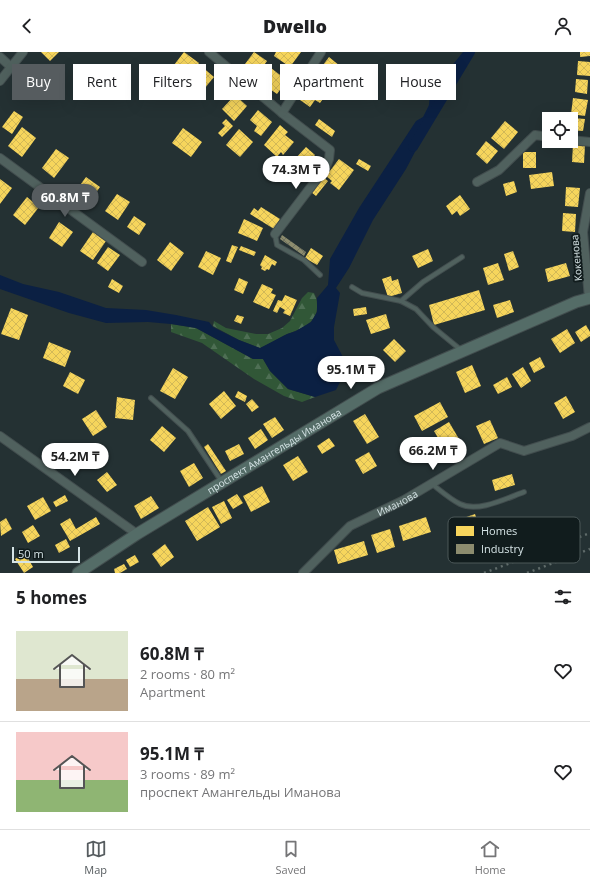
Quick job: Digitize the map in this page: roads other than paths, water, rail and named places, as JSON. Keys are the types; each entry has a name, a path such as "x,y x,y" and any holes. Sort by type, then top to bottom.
{"main road":[{"name":"проспект Амангельды Иманова","path":"138,534 378,388 576,302 590,298"},
{"path":"78,573 138,534"}],"street":[{"path":"0,81 23,52"},
{"path":"209,52 282,113 330,150 329,160 326,167 275,234"},
{"path":"282,113 321,52"},
{"path":"0,57 11,67"},
{"path":"476,182 499,170 535,135 542,136"},
{"path":"578,141 590,142"},
{"path":"0,158 142,262"},
{"name":"Кокенова","path":"590,193 583,232 590,298"},
{"name":"Иманова","path":"303,573 350,526 404,500 500,443 524,450 572,436 590,427"},
{"path":"0,436 138,534"}],"lane":[{"path":"275,234 277,245 304,260 320,275"},
{"path":"401,301 424,282 462,256"},
{"path":"352,287 362,293 401,301 416,309 433,327 463,351"},
{"path":"151,398 188,431 222,483"},
{"path":"431,484 462,505 474,507 484,506 524,492"}],"water":[{"path":"463,52 475,52 456,75 456,64 453,64"},
{"path":"429,100 437,100 421,131 416,150 406,169 373,220 349,268 336,288 340,293 334,327 334,340 344,359 344,374 336,390 315,397 288,389 270,371 263,359 253,359 196,328 148,322 106,323 69,313 0,289 0,275 23,284 59,292 106,308 146,310 209,322 213,327 239,340 260,348 296,331 311,322 317,312 317,298 328,285 330,259 359,208 416,121 423,117 429,105"}],"waterway":[{"path":"413,147 470,52"}],"railway":[{"path":"580,537 590,533"},
{"path":"580,553 590,549"},
{"path":"484,573 510,563"},
{"path":"527,573 553,563"}]}
